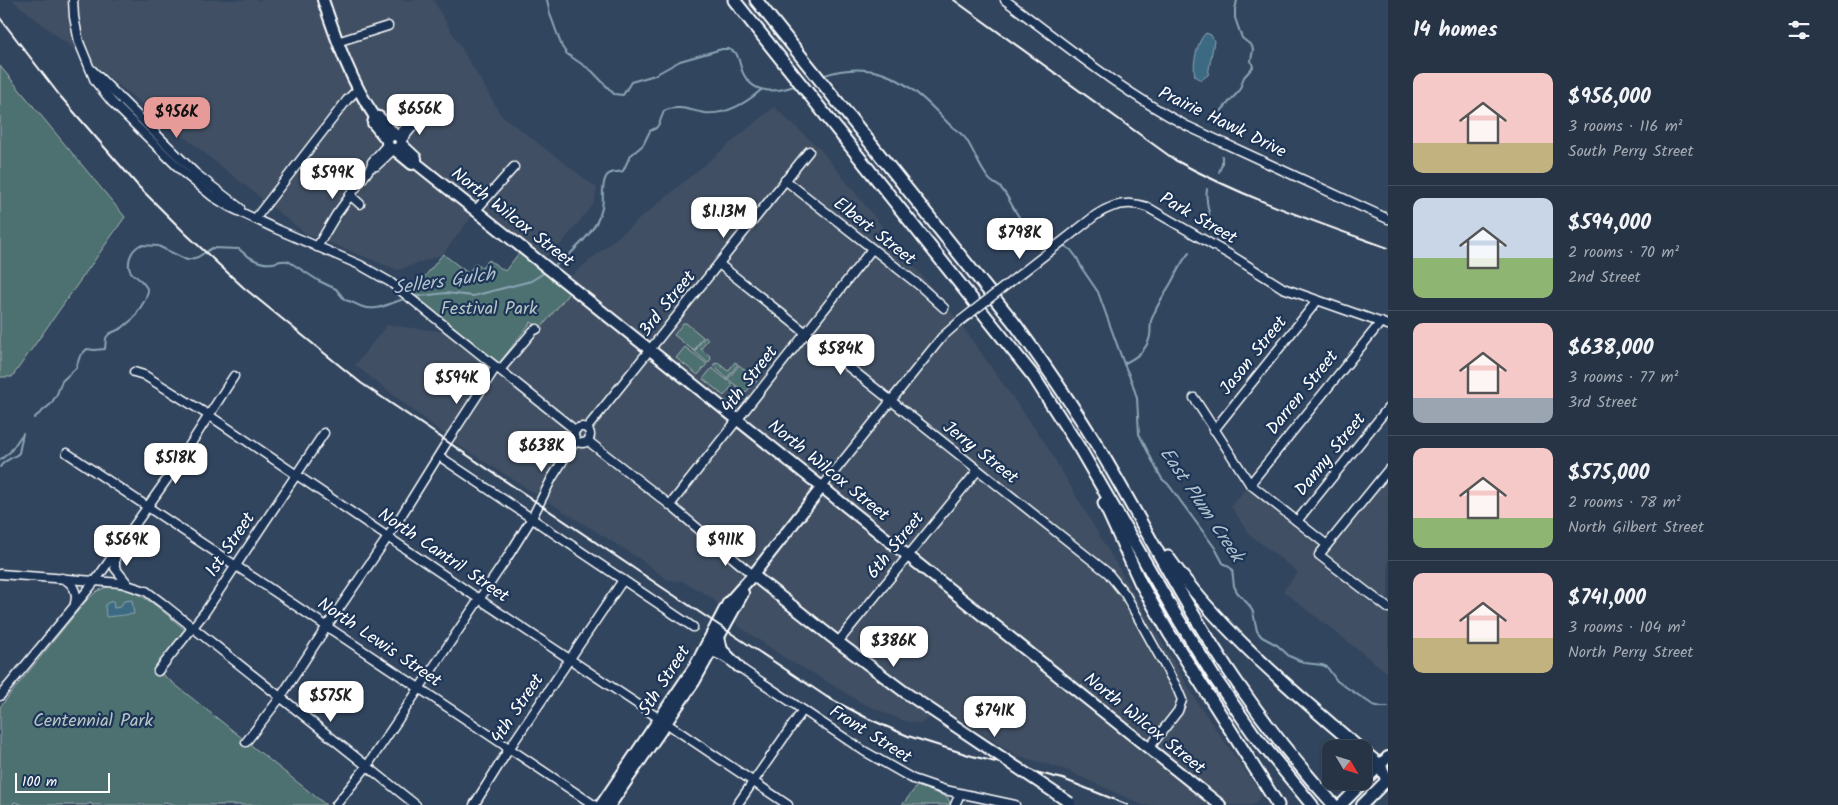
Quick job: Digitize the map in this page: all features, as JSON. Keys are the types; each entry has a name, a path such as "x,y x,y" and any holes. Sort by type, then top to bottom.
{"highway":[{"path":"727,0 769,45"},
{"path":"734,0 1014,350 1080,448 1174,612 1214,677 1253,733 1312,805"},
{"path":"758,3 1009,316 1042,361 1066,396 1180,592 1238,683 1284,748 1334,805"},
{"path":"1080,448 1105,506 1150,599 1169,633 1278,805"},
{"path":"1127,498 1174,566 1211,612 1258,658 1350,740"},
{"path":"1372,759 1380,766 1387,780"},
{"path":"1267,787 1270,805"}],"main road":[{"path":"323,0 337,42 358,89 375,117 373,122 395,143"},
{"name":"North Wilcox Street","path":"395,143 412,164 416,163 537,258 1220,805"},
{"name":"5th Street","path":"610,805 696,670 728,604 822,487"},
{"path":"753,575 906,693 1071,804"},
{"name":"5th Street","path":"696,670 711,653 753,575"},
{"path":"719,637 722,650 739,667"},
{"name":"5th Street","path":"601,805 663,721"},
{"path":"1341,805 1388,757"},
{"path":"1364,803 1387,780"}],"street":[{"path":"73,0 76,30 90,68 191,169 255,219 372,271 390,282 575,430"},
{"name":"Prairie Hawk Drive","path":"1005,0 1077,54 1161,112 1388,219"},
{"path":"337,42 388,26"},
{"path":"255,219 358,89"},
{"path":"318,247 333,219 371,167 372,162 414,125 415,120 430,102"},
{"name":"3rd Street","path":"587,428 808,151"},
{"path":"476,210 514,167"},
{"name":"Elbert Street","path":"785,180 920,286 944,308"},
{"path":"350,195 360,204"},
{"name":"Park Street","path":"959,322 1096,215 1110,207 1134,204 1147,207 1283,288 1385,323"},
{"name":"4th Street","path":"670,505 872,249"},
{"name":"Jerry Street","path":"718,264 1068,540 1113,578 1125,594 1182,700 1178,711 1149,748"},
{"name":"Jason Street","path":"1214,430 1317,301"},
{"name":"5th Street","path":"822,487 942,337 959,322"},
{"name":"Darren Street","path":"1250,484 1385,323"},
{"path":"246,742 280,698 498,368 533,330 537,329"},
{"name":"North Cantril Street","path":"134,372 148,377 210,416 296,476 788,805"},
{"path":"0,696 96,580 210,416 234,376"},
{"path":"1194,398 1250,484 1327,545"},
{"name":"Danny Street","path":"1297,521 1388,408"},
{"path":"580,426 587,428 590,435 588,441 581,443 576,440 575,430 580,426"},
{"name":"1st Street","path":"158,671 193,628 324,433"},
{"path":"336,805 367,766 479,599 532,518 552,478 576,440"},
{"path":"588,441 670,505 753,575"},
{"name":"North Lewis Street","path":"67,453 594,805"},
{"path":"439,456 693,627"},
{"name":"6th Street","path":"838,642 978,470"},
{"path":"1388,470 1319,555 1388,608"},
{"path":"115,553 114,568 128,585"},
{"path":"0,574 96,580 128,585 150,594 416,805"},
{"path":"59,577 70,583 74,590 76,598 74,605"},
{"name":"4th Street","path":"474,805 509,749 623,580"},
{"name":"Front Street","path":"711,653 724,657 864,751 906,775 928,786 1015,805"},
{"path":"696,670 718,656 724,657"},
{"path":"737,805 803,710"},
{"path":"955,805 960,794"}],"shaded area":[{"path":"12,0 434,0 501,115 597,188 594,203 561,244 548,255 537,258 476,211 443,254 398,270 305,233"},
{"path":"1206,33 1211,35 1214,41 1208,75 1201,80 1195,76 1195,60 1200,41"},
{"path":"774,107 820,149 959,322 1045,443 1199,705 1262,795 1253,805 1143,805 1066,770 1016,755 943,709 921,723 904,721 862,703 788,660 740,627 711,597 682,581 668,580 640,559 458,445 355,365 387,325 455,333 496,368 565,281"},
{"path":"1388,470 1388,673 1283,591 1298,572 1249,534 1231,506 1250,484 1327,545"},
{"path":"132,600 134,614 106,617 105,606 107,603 113,601 114,608 120,607 124,601"}],"green space":[{"path":"0,66 125,217 12,377 0,377"},
{"name":"Festival Park","path":"523,248 573,288 541,328 531,322 496,367 409,296 443,254 468,273 476,263 482,268 489,260 505,271"},
{"path":"683,323 686,323 703,337 694,351 674,335"},
{"path":"705,337 708,339 701,349 710,356 711,359 708,363 695,352"},
{"path":"685,347 707,364 698,375 676,358"},
{"path":"735,362 738,364 727,378 713,366 715,363 718,363 728,371"},
{"path":"739,365 757,381 745,393 728,379"},
{"path":"712,368 733,385 724,396 703,379"},
{"name":"Centennial Park","path":"107,587 119,588 141,596 189,633 158,671 326,805 177,805 164,802 163,805 92,805 91,803 86,805 24,805 14,802 13,805 0,805 0,707 86,601 97,591"},
{"path":"917,786 947,797 950,802 948,805 902,805"}],"waterway":[{"name":"East Plum Creek","path":"547,0 562,47 567,54 592,71 614,94 623,95 631,82 655,75 680,61 722,49 729,49 736,53 744,75 749,82 761,89 775,90 797,85"},
{"path":"1219,125 1222,110 1239,91 1244,77 1253,67 1251,60 1252,46 1242,38 1235,18 1237,0"},
{"name":"East Plum Creek","path":"822,76 842,71 860,70 876,72 891,77 905,85 933,107 964,137 985,174 1004,192 1017,215 1024,223 1040,235 1057,241"},
{"name":"Sellers Gulch","path":"553,267 568,256 595,225 602,208 604,184 607,175 623,171 630,156 643,145 650,131 659,124 664,111 679,108 705,113 720,112 742,104 761,90"},
{"path":"1219,172 1222,156"},
{"path":"1207,189 1209,230"},
{"name":"Sellers Gulch","path":"34,418 51,404 62,381 76,368 80,356 87,349 105,349 106,338 109,334 122,328 134,318 148,291 142,281 131,273 129,269 131,255 140,245 158,246 187,260 198,257 212,248 239,249 258,262 263,263 288,261 319,281 336,289 345,300 369,308 405,299"},
{"name":"East Plum Creek","path":"1063,245 1071,250 1077,258 1098,292 1137,398 1139,434 1155,466 1162,479 1168,484 1215,548 1223,563 1232,569 1234,586 1253,612 1257,631 1262,637 1277,645 1289,656 1305,663 1327,667 1337,681 1373,705 1388,707"},
{"path":"1125,363 1137,356 1147,345 1155,310 1189,253"},
{"name":"Sellers Gulch","path":"412,297 446,293 473,296 531,281 547,271"},
{"path":"0,467 4,462 19,453 23,433"},
{"name":"Sellers Gulch","path":"0,460 10,452 21,436"}],"railway":[{"path":"954,0 1175,160 1226,186 1388,248"},
{"path":"0,18 60,96 139,187 243,287 361,383 827,697 867,718 908,736 972,756 1063,779 1128,805"}]}
